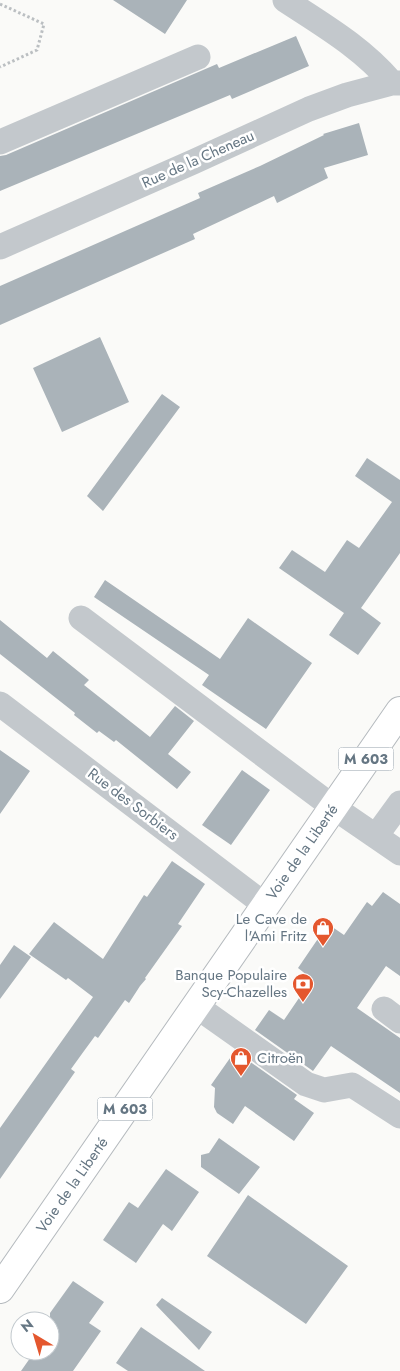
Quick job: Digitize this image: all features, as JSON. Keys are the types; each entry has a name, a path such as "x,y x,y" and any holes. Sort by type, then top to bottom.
{"main road":[{"name":"Voie de la Liberté","path":"0,1289 400,711"}],"street":[{"path":"285,0 343,38 396,83"},
{"path":"0,142 198,57"},
{"name":"Rue de la Cheneau","path":"0,248 309,109 347,95 396,83"},
{"path":"81,618 333,808 400,854"},
{"name":"Rue des Sorbiers","path":"0,704 265,906"},
{"path":"376,836 400,803"},
{"path":"196,1006 306,1084 324,1090 352,1085 400,1116"}],"path":[{"path":"0,4 44,24 37,50 0,67"}],"building":[{"path":"113,0 187,0 165,34"},
{"path":"296,36 309,66 232,99 230,95 0,191 0,156 217,64 219,68"},
{"path":"359,123 368,155 324,168 328,178 277,203 274,196 193,234 195,239 0,325 0,286 200,198 198,193 260,166 323,134"},
{"path":"100,337 129,402 62,432 33,368"},
{"path":"162,394 180,407 103,511 87,496"},
{"path":"367,458 400,480 400,553 361,608 381,623 358,655 329,635 344,613 279,568 292,550 325,572 347,540 359,548 392,502 355,476"},
{"path":"105,580 220,659 248,618 312,663 266,729 202,685 209,675 94,597"},
{"path":"0,620 47,658 53,651 89,680 84,685 150,737 175,706 194,721 168,754 191,772 177,789 116,740 114,742 99,731 97,733 74,715 75,713 0,654"},
{"path":"0,750 30,771 0,814"},
{"path":"242,770 270,790 231,845 202,825"},
{"path":"172,861 205,884 178,924 182,926 146,979 129,1003 125,1000 98,1038 95,1036 84,1051 71,1069 75,1072 0,1179 0,1128 93,997 68,978 66,980 29,954 54,922 103,959 144,895 147,897"},
{"path":"383,892 400,904 400,976 386,966 357,1008 400,1038 400,1093 331,1046 313,1071 255,1030 269,1010 284,1020 312,979 298,968 328,924 344,935 367,902 372,906"},
{"path":"14,945 31,957 0,999 0,965"},
{"path":"235,1051 297,1095 294,1099 314,1113 294,1141 245,1106 233,1124 217,1113 214,1107 215,1088 211,1085"},
{"path":"219,1138 260,1167 239,1194 201,1167 201,1155 209,1153"},
{"path":"166,1169 199,1192 172,1231 163,1224 136,1263 103,1240 129,1202 138,1208"},
{"path":"248,1195 348,1266 306,1324 207,1256"},
{"path":"73,1281 104,1302 89,1323 101,1331 73,1371 21,1371 28,1361 60,1361 60,1311 51,1311"},
{"path":"162,1298 212,1332 199,1350 156,1305"},
{"path":"141,1327 205,1371 128,1371 116,1363"}],"place":[{"name":"Le Cave de l'Ami Fritz","path":"323,947"},
{"name":"Banque Populaire Scy-Chazelles","path":"303,1003"},
{"name":"Citroën","path":"241,1077"}]}
